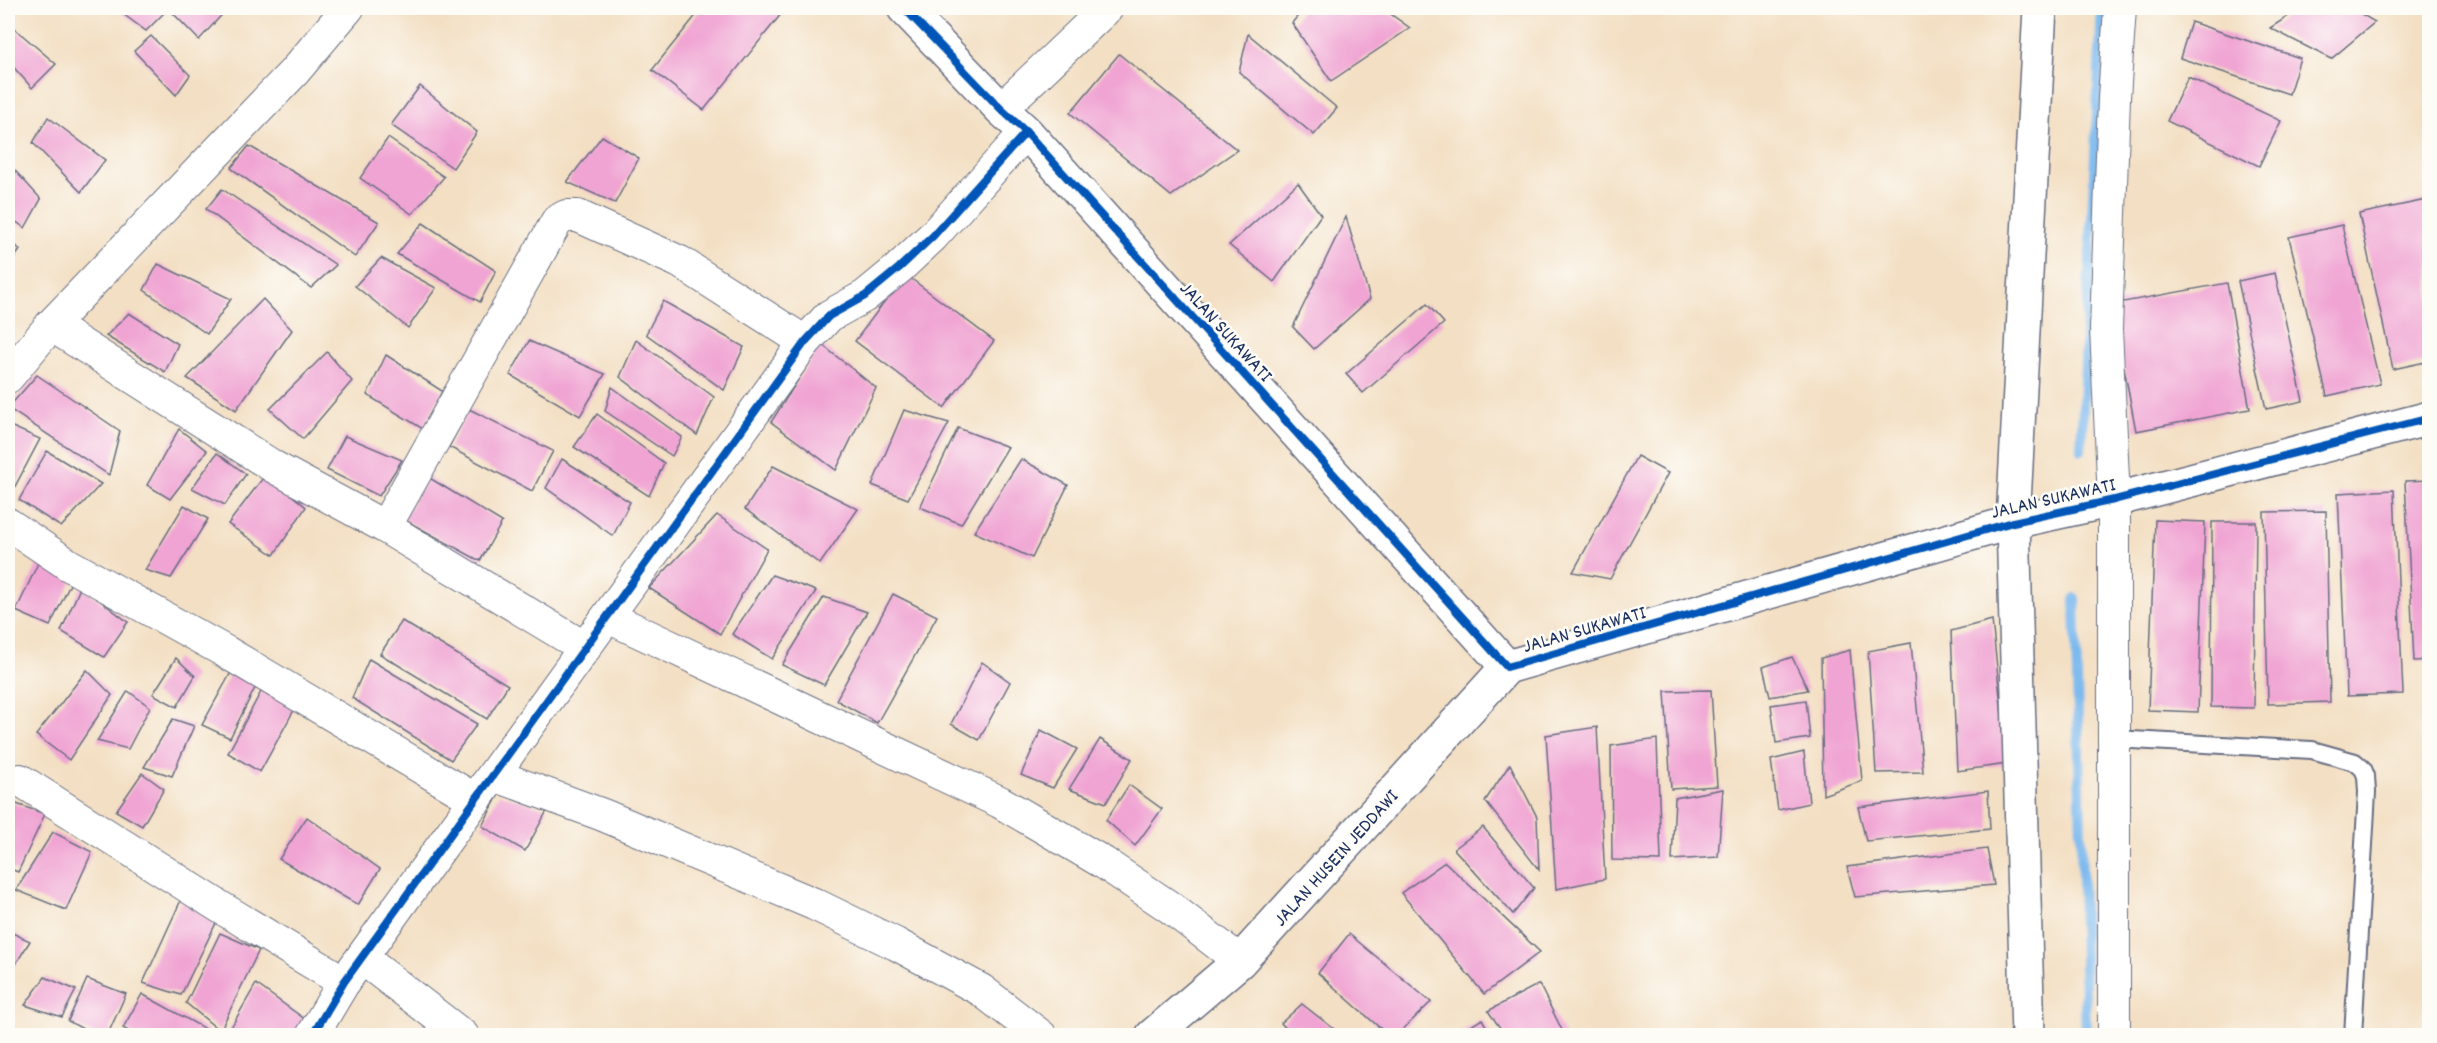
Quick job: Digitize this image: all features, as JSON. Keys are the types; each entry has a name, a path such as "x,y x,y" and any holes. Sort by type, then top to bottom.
{"street":[{"path":"8,377 51,325 294,72 348,8"},
{"name":"JALAN SUKAWATI","path":"904,8 1000,109 1026,132 1507,667 2013,522 2106,502 2430,418"},
{"path":"1000,109 1107,8"},
{"path":"2114,1035 2114,739 2106,502 2106,329 2114,98 2120,8"},
{"path":"2028,1035 2013,522 2036,12"},
{"path":"312,1035 353,970 805,342 829,316 865,296 933,236 1026,132"},
{"path":"384,527 556,221 566,216 578,216 680,262 805,342"},
{"path":"51,325 273,466 384,527 585,648"},
{"path":"8,524 69,565 226,652 476,800"},
{"path":"608,617 1000,802 1104,863 1171,908 1240,961"},
{"name":"JALAN HUSEIN JEDDAWI","path":"1152,1035 1240,961 1507,667"},
{"path":"494,775 603,815 814,904 896,944 981,990 1041,1035"},
{"path":"20,780 220,907 353,970 463,1035"}],"lane":[{"path":"2114,739 2312,750 2346,758 2363,769 2367,792 2353,1035"}],"building":[{"path":"115,8 155,8 164,13 146,31"},
{"path":"168,8 228,8 199,40"},
{"path":"702,8 786,8 704,110 652,70"},
{"path":"1304,8 1382,8 1410,28 1331,81 1292,23"},
{"path":"2301,8 2351,8 2375,22 2331,59 2270,28"},
{"path":"2191,22 2300,58 2289,94 2180,58"},
{"path":"14,28 56,64 32,88 8,61 8,36"},
{"path":"1248,34 1337,108 1314,135 1239,72"},
{"path":"151,36 190,75 176,95 134,51"},
{"path":"1119,54 1237,150 1171,196 1070,113"},
{"path":"2188,77 2281,121 2259,166 2167,121"},
{"path":"420,86 477,132 453,168 391,125"},
{"path":"48,117 105,160 81,192 33,143"},
{"path":"602,136 639,158 615,203 567,182"},
{"path":"388,138 444,177 412,214 360,178"},
{"path":"249,146 379,222 355,257 231,168"},
{"path":"8,163 41,199 25,228 8,216"},
{"path":"1298,183 1321,215 1274,282 1229,245"},
{"path":"222,189 336,265 311,288 206,209"},
{"path":"2426,200 2430,217 2430,361 2393,369 2359,214"},
{"path":"1346,217 1370,299 1314,349 1293,327"},
{"path":"423,223 496,271 480,302 397,254"},
{"path":"2342,225 2380,384 2327,396 2289,237"},
{"path":"8,237 20,250 8,267"},
{"path":"381,258 436,288 408,328 355,286"},
{"path":"158,264 231,299 207,334 144,290"},
{"path":"2275,273 2303,401 2266,409 2238,281"},
{"path":"905,274 994,341 944,408 855,341"},
{"path":"2227,283 2250,409 2136,431 2112,304"},
{"path":"263,299 292,330 236,410 187,378"},
{"path":"663,301 744,347 724,390 646,334"},
{"path":"1427,304 1444,323 1363,393 1346,374"},
{"path":"129,313 178,344 165,372 106,336"},
{"path":"636,340 714,397 697,435 620,377"},
{"path":"529,341 605,374 580,416 510,375"},
{"path":"821,344 876,388 836,470 771,422"},
{"path":"327,352 352,381 303,439 270,409"},
{"path":"386,355 442,391 423,429 367,395"},
{"path":"37,375 120,431 109,475 8,408"},
{"path":"612,387 682,437 672,456 605,411"},
{"path":"469,409 553,451 532,491 449,447"},
{"path":"904,410 949,423 908,499 872,485"},
{"path":"597,414 664,463 649,496 574,447"},
{"path":"8,425 40,439 12,492 8,489"},
{"path":"958,428 1008,447 961,524 920,507"},
{"path":"179,429 207,451 170,499 147,485"},
{"path":"345,436 402,460 379,496 327,470"},
{"path":"47,451 101,484 61,527 19,500"},
{"path":"217,453 246,474 225,505 192,488"},
{"path":"1637,456 1668,473 1610,579 1573,572"},
{"path":"562,459 630,502 613,536 546,488"},
{"path":"1021,459 1068,485 1032,558 974,532"},
{"path":"773,466 858,509 820,564 745,509"},
{"path":"266,474 306,507 274,555 228,524"},
{"path":"428,477 502,522 480,561 403,519"},
{"path":"2430,480 2430,660 2414,661 2405,481"},
{"path":"2394,490 2403,694 2347,696 2338,493"},
{"path":"184,505 208,519 171,578 145,570"},
{"path":"2326,511 2330,702 2268,704 2264,512"},
{"path":"717,515 767,549 720,634 649,588"},
{"path":"2155,520 2205,522 2198,712 2148,710"},
{"path":"2212,522 2256,522 2254,708 2211,707"},
{"path":"39,561 72,580 50,626 16,611"},
{"path":"772,575 816,591 772,659 732,634"},
{"path":"81,586 128,622 104,657 61,631"},
{"path":"893,594 937,616 877,723 836,700"},
{"path":"824,597 867,612 824,685 782,665"},
{"path":"1992,620 2007,764 1957,771 1951,631"},
{"path":"402,621 508,685 487,719 380,654"},
{"path":"1911,643 1923,772 1876,773 1868,651"},
{"path":"1850,650 1862,781 1823,795 1821,658"},
{"path":"1792,657 1808,690 1770,697 1763,667"},
{"path":"176,658 195,676 177,707 153,694"},
{"path":"369,659 477,724 451,760 352,698"},
{"path":"982,662 1010,682 979,740 951,724"},
{"path":"234,667 257,684 230,738 202,725"},
{"path":"87,670 112,695 69,760 36,735"},
{"path":"263,688 294,710 260,772 228,753"},
{"path":"1711,690 1717,786 1671,789 1665,691"},
{"path":"128,691 150,707 128,749 97,741"},
{"path":"1806,700 1810,738 1776,743 1771,705"},
{"path":"173,719 194,726 172,776 144,767"},
{"path":"1597,727 1605,879 1556,889 1546,735"},
{"path":"1041,730 1077,749 1053,788 1021,775"},
{"path":"1100,739 1132,759 1106,803 1069,789"},
{"path":"1657,739 1661,861 1612,860 1611,746"},
{"path":"1804,752 1809,803 1778,810 1771,760"},
{"path":"1510,764 1537,817 1539,870 1485,801"},
{"path":"142,773 164,789 142,826 116,811"},
{"path":"1129,785 1162,809 1135,846 1106,820"},
{"path":"1723,789 1718,857 1672,860 1675,798"},
{"path":"1988,791 1990,829 1866,841 1858,807"},
{"path":"499,794 548,809 525,851 482,826"},
{"path":"8,801 45,814 18,872 8,868"},
{"path":"307,817 380,869 358,905 279,859"},
{"path":"1483,827 1534,888 1513,914 1454,849"},
{"path":"53,832 92,852 66,910 16,890"},
{"path":"1987,849 1994,885 1855,897 1847,867"},
{"path":"1445,862 1540,952 1484,994 1401,893"},
{"path":"181,900 216,923 181,995 143,983"},
{"path":"8,931 30,941 9,975 8,974"},
{"path":"220,933 259,950 220,1031 186,1003"},
{"path":"1349,934 1431,1002 1396,1036 1389,1036 1318,973"},
{"path":"45,977 76,990 62,1017 25,1005"},
{"path":"87,979 126,994 107,1036 96,1036 68,1021"},
{"path":"256,984 306,1020 295,1036 226,1036"},
{"path":"1539,984 1565,1036 1506,1036 1488,1011"},
{"path":"142,994 207,1030 204,1036 137,1036 123,1028"},
{"path":"1302,1004 1343,1036 1293,1036 1281,1023"},
{"path":"1482,1019 1492,1036 1455,1036"}],"waterway":[{"path":"2081,450 2102,8"},
{"path":"2075,598 2086,1036"}],"cycle path":[{"path":"904,8 1026,132 1507,667 2013,522 2114,500 2430,418"},
{"path":"312,1036 344,982 805,342 829,316 865,296 933,236 1026,132"}]}
